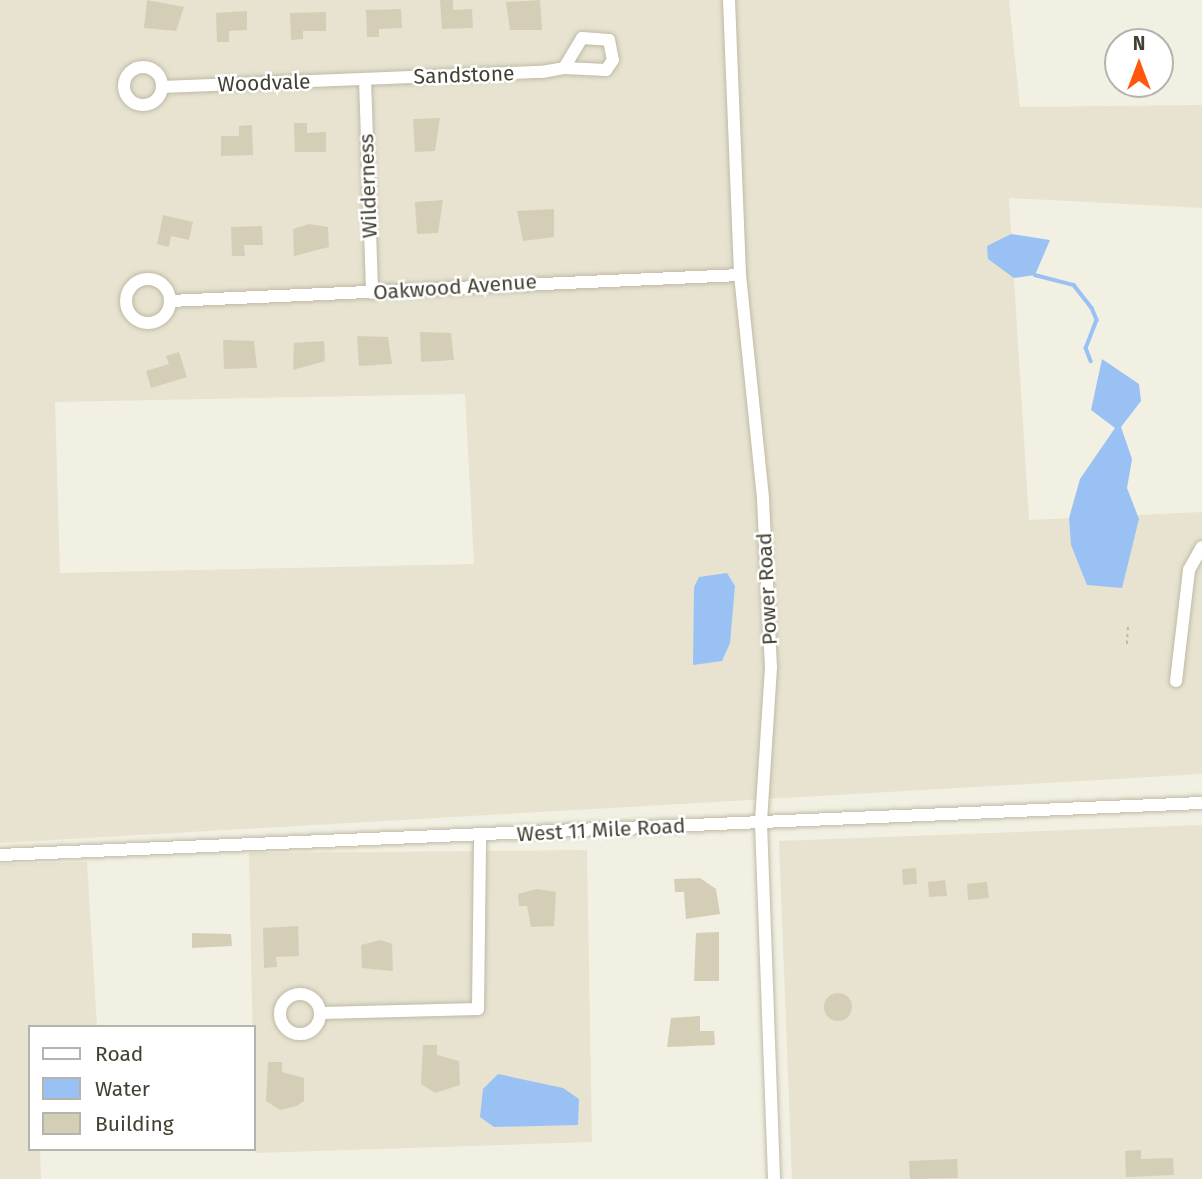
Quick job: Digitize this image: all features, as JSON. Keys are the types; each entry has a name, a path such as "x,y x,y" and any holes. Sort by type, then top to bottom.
{"street":[{"name":"Power Road","path":"729,0 740,275 763,499 771,667 761,823 774,1179"},
{"name":"Sandstone","path":"365,79 564,68"},
{"name":"Woodvale","path":"162,87 365,79"},
{"name":"Wilderness","path":"365,79 372,293"},
{"name":"Oakwood Avenue","path":"170,301 740,275"},
{"path":"1176,681 1189,570 1202,547"},
{"name":"West 11 Mile Road","path":"0,855 1202,803"},
{"path":"321,1013 478,1009 480,836"}],"path":[{"path":"1127,644 1128,628"}],"shaded area":[{"path":"0,0 1009,0 1020,107 1202,105 1202,208 1009,198 1029,520 1202,512 1202,774 0,843","holes":["465,394 474,564 60,573 55,402"]},
{"path":"1202,825 1202,1179 792,1179 779,841"},
{"path":"587,850 592,1142 255,1153 256,1025 252,1025 249,853"},
{"path":"87,862 97,1025 28,1025 28,1151 40,1151 41,1179 0,1179 0,864"}],"water":[{"path":"1011,234 1050,240 1035,275 1014,278 988,259 987,246"},
{"path":"1102,359 1139,384 1141,401 1121,427 1132,459 1127,488 1139,519 1122,588 1087,585 1071,545 1069,518 1080,479 1115,428 1091,410"},
{"path":"727,573 735,586 730,643 722,661 693,665 694,587 699,577"},
{"path":"498,1074 563,1088 579,1099 578,1125 494,1127 480,1117 483,1089"}],"building":[{"path":"147,0 184,7 176,31 144,28"},
{"path":"440,0 453,0 453,10 472,9 473,28 442,29"},
{"path":"540,0 542,30 510,30 506,2"},
{"path":"401,9 402,28 379,29 379,37 367,37 366,10"},
{"path":"247,11 247,30 229,31 229,42 217,42 216,13"},
{"path":"326,12 326,31 303,31 303,39 291,40 290,13"},
{"path":"440,118 435,151 415,152 413,119"},
{"path":"294,123 307,123 307,133 326,132 326,152 295,152"},
{"path":"252,125 253,155 221,156 221,136 239,136 239,126"},
{"path":"443,200 438,233 417,234 415,202"},
{"path":"554,209 554,237 523,241 517,211"},
{"path":"163,215 193,222 189,240 171,236 169,247 157,244"},
{"path":"309,224 328,227 329,247 294,256 293,229"},
{"path":"262,226 263,245 244,245 245,256 232,256 231,227"},
{"path":"420,332 451,333 454,360 421,362"},
{"path":"357,336 388,337 392,364 359,366"},
{"path":"223,340 254,341 257,368 224,369"},
{"path":"324,341 325,361 293,370 294,343"},
{"path":"179,352 187,377 151,388 146,371 169,364 166,356"},
{"path":"916,868 917,884 903,885 902,869"},
{"path":"700,878 716,889 720,914 686,919 684,892 675,892 674,879"},
{"path":"945,880 947,896 929,897 928,882"},
{"path":"987,882 989,898 968,900 967,884"},
{"path":"537,889 556,892 554,926 531,927 527,906 519,906 518,894"},
{"path":"298,926 299,956 276,957 277,967 264,968 263,928"},
{"path":"719,932 719,981 694,981 696,933"},
{"path":"192,933 231,934 232,946 192,948"},
{"path":"381,940 392,944 393,971 362,968 361,945"},
{"path":"838,993 848,997 852,1007 848,1017 838,1021 828,1017 824,1007 828,997"},
{"path":"700,1016 700,1031 714,1031 715,1045 667,1047 671,1018"},
{"path":"423,1045 437,1045 437,1055 459,1061 460,1085 435,1093 421,1084"},
{"path":"268,1062 282,1062 282,1072 304,1078 304,1101 297,1106 280,1110 266,1101"},
{"path":"1141,1150 1141,1159 1173,1158 1174,1175 1126,1177 1125,1151"},
{"path":"957,1159 958,1178 910,1179 909,1161"}],"waterway":[{"path":"1035,275 1074,285 1092,308 1097,320 1086,348 1091,361"}]}
